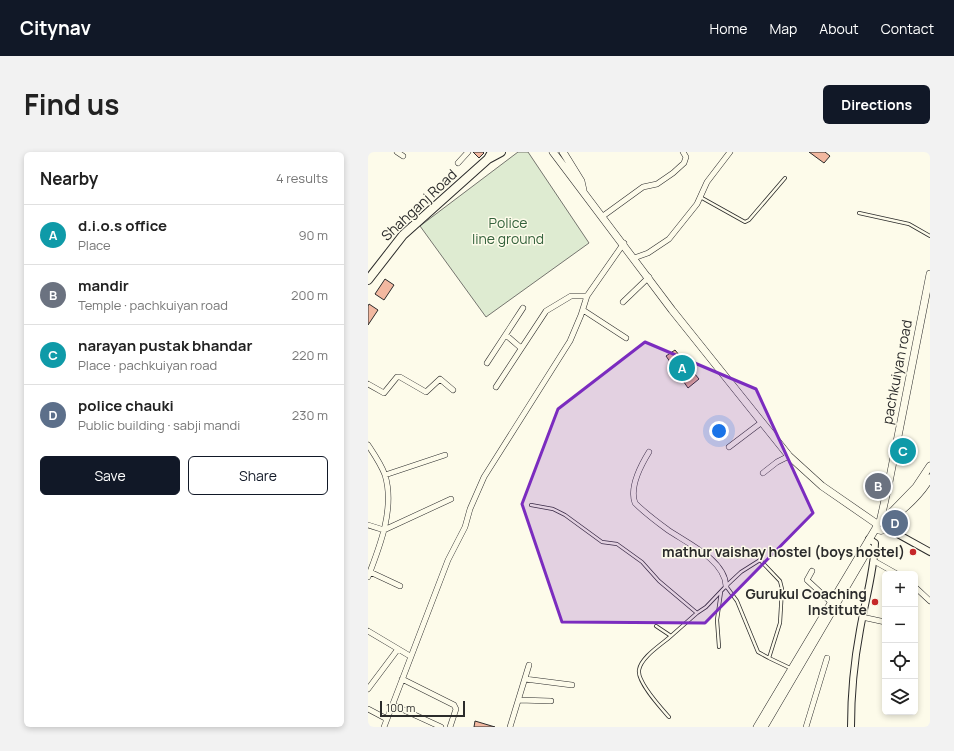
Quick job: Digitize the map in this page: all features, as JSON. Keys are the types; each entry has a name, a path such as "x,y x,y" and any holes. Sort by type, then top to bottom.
{"main road":[{"name":"Shahganj Road","path":"368,280 403,235 491,154 501,152"},
{"path":"553,152 577,185 583,190 624,243 648,277 789,456 822,486 880,525"},
{"path":"563,152 581,182 583,190"},
{"name":"pachkuiyan road","path":"880,525 930,274"},
{"path":"922,485 930,466"},
{"path":"764,727 791,669 880,525 930,478"},
{"path":"757,727 775,701 832,603"}],"street":[{"path":"398,152 402,156"},
{"path":"458,163 468,152"},
{"path":"603,216 643,188 657,184 673,173 684,163 686,157 683,152"},
{"path":"634,258 648,253 666,242 702,198 706,182 730,152"},
{"path":"384,727 448,560 465,527 470,509 484,477 550,374 572,335 583,310 587,296 624,243"},
{"path":"623,302 648,277"},
{"path":"496,387 546,311 571,296 587,296"},
{"path":"488,363 523,308"},
{"path":"583,310 626,338"},
{"path":"506,334 521,348"},
{"path":"368,384 384,393 398,377 400,377 426,392 440,379 453,390"},
{"path":"729,447 762,422"},
{"path":"368,445 385,475 387,498 384,530 369,574 400,586"},
{"path":"649,452 636,481 633,494 635,503 654,519 697,548 714,563 724,576 726,586"},
{"path":"385,475 445,455"},
{"path":"763,474 777,462 789,456"},
{"path":"368,524 384,530 451,500"},
{"path":"880,525 930,552"},
{"path":"851,727 853,679 862,617 874,561 874,543 871,540"},
{"path":"874,561 892,571"},
{"path":"812,571 807,580 832,603"},
{"path":"918,590 930,600"},
{"path":"862,617 882,621"},
{"path":"368,631 410,656"},
{"path":"368,689 398,649"},
{"path":"806,727 827,658"},
{"path":"510,727 530,665"},
{"path":"525,678 572,685"},
{"path":"402,679 454,705 456,709 450,727"},
{"path":"519,700 551,701"},
{"path":"393,705 441,727"},
{"path":"368,709 387,720"}],"lane":[{"path":"702,198 745,222 749,220 785,178"},
{"path":"859,213 909,224 930,236"},
{"path":"531,505 553,509 565,515 602,542 614,542 642,562 659,581 697,613"},
{"path":"669,717 647,689 639,676 639,671 646,658 721,592 741,572 760,560 780,581 782,588 780,623 769,658"},
{"path":"726,586 737,601 758,652 791,669"},
{"path":"719,647 717,620 721,592"},
{"path":"656,626 671,636"}],"highlighted area":[{"path":"645,342 756,389 813,513 705,623 562,622 522,504 558,409"}],"green space":[{"name":"Police line ground","path":"518,152 528,152 589,243 486,317 420,226"}],"building":[{"path":"473,152 483,152 484,153 479,158"},
{"path":"809,152 825,152 830,156 824,163"},
{"path":"385,279 394,285 384,300 375,294"},
{"path":"369,304 378,310 368,325 368,306"},
{"path":"675,350 699,379 688,388 666,356"},
{"path":"902,446 907,448 905,455 900,455"},
{"path":"883,483 882,491 873,489 875,484"},
{"path":"475,721 495,727 474,727"}],"place":[{"name":"d.i.o.s office","path":"682,368"},
{"name":"narayan pustak bhandar","path":"903,451"},
{"name":"mandir","path":"878,486"},
{"name":"police chauki","path":"895,523"},
{"name":"mathur vaishay hostel (boys hostel)","path":"913,552"},
{"name":"Gurukul Coaching Institute","path":"875,602"}]}
